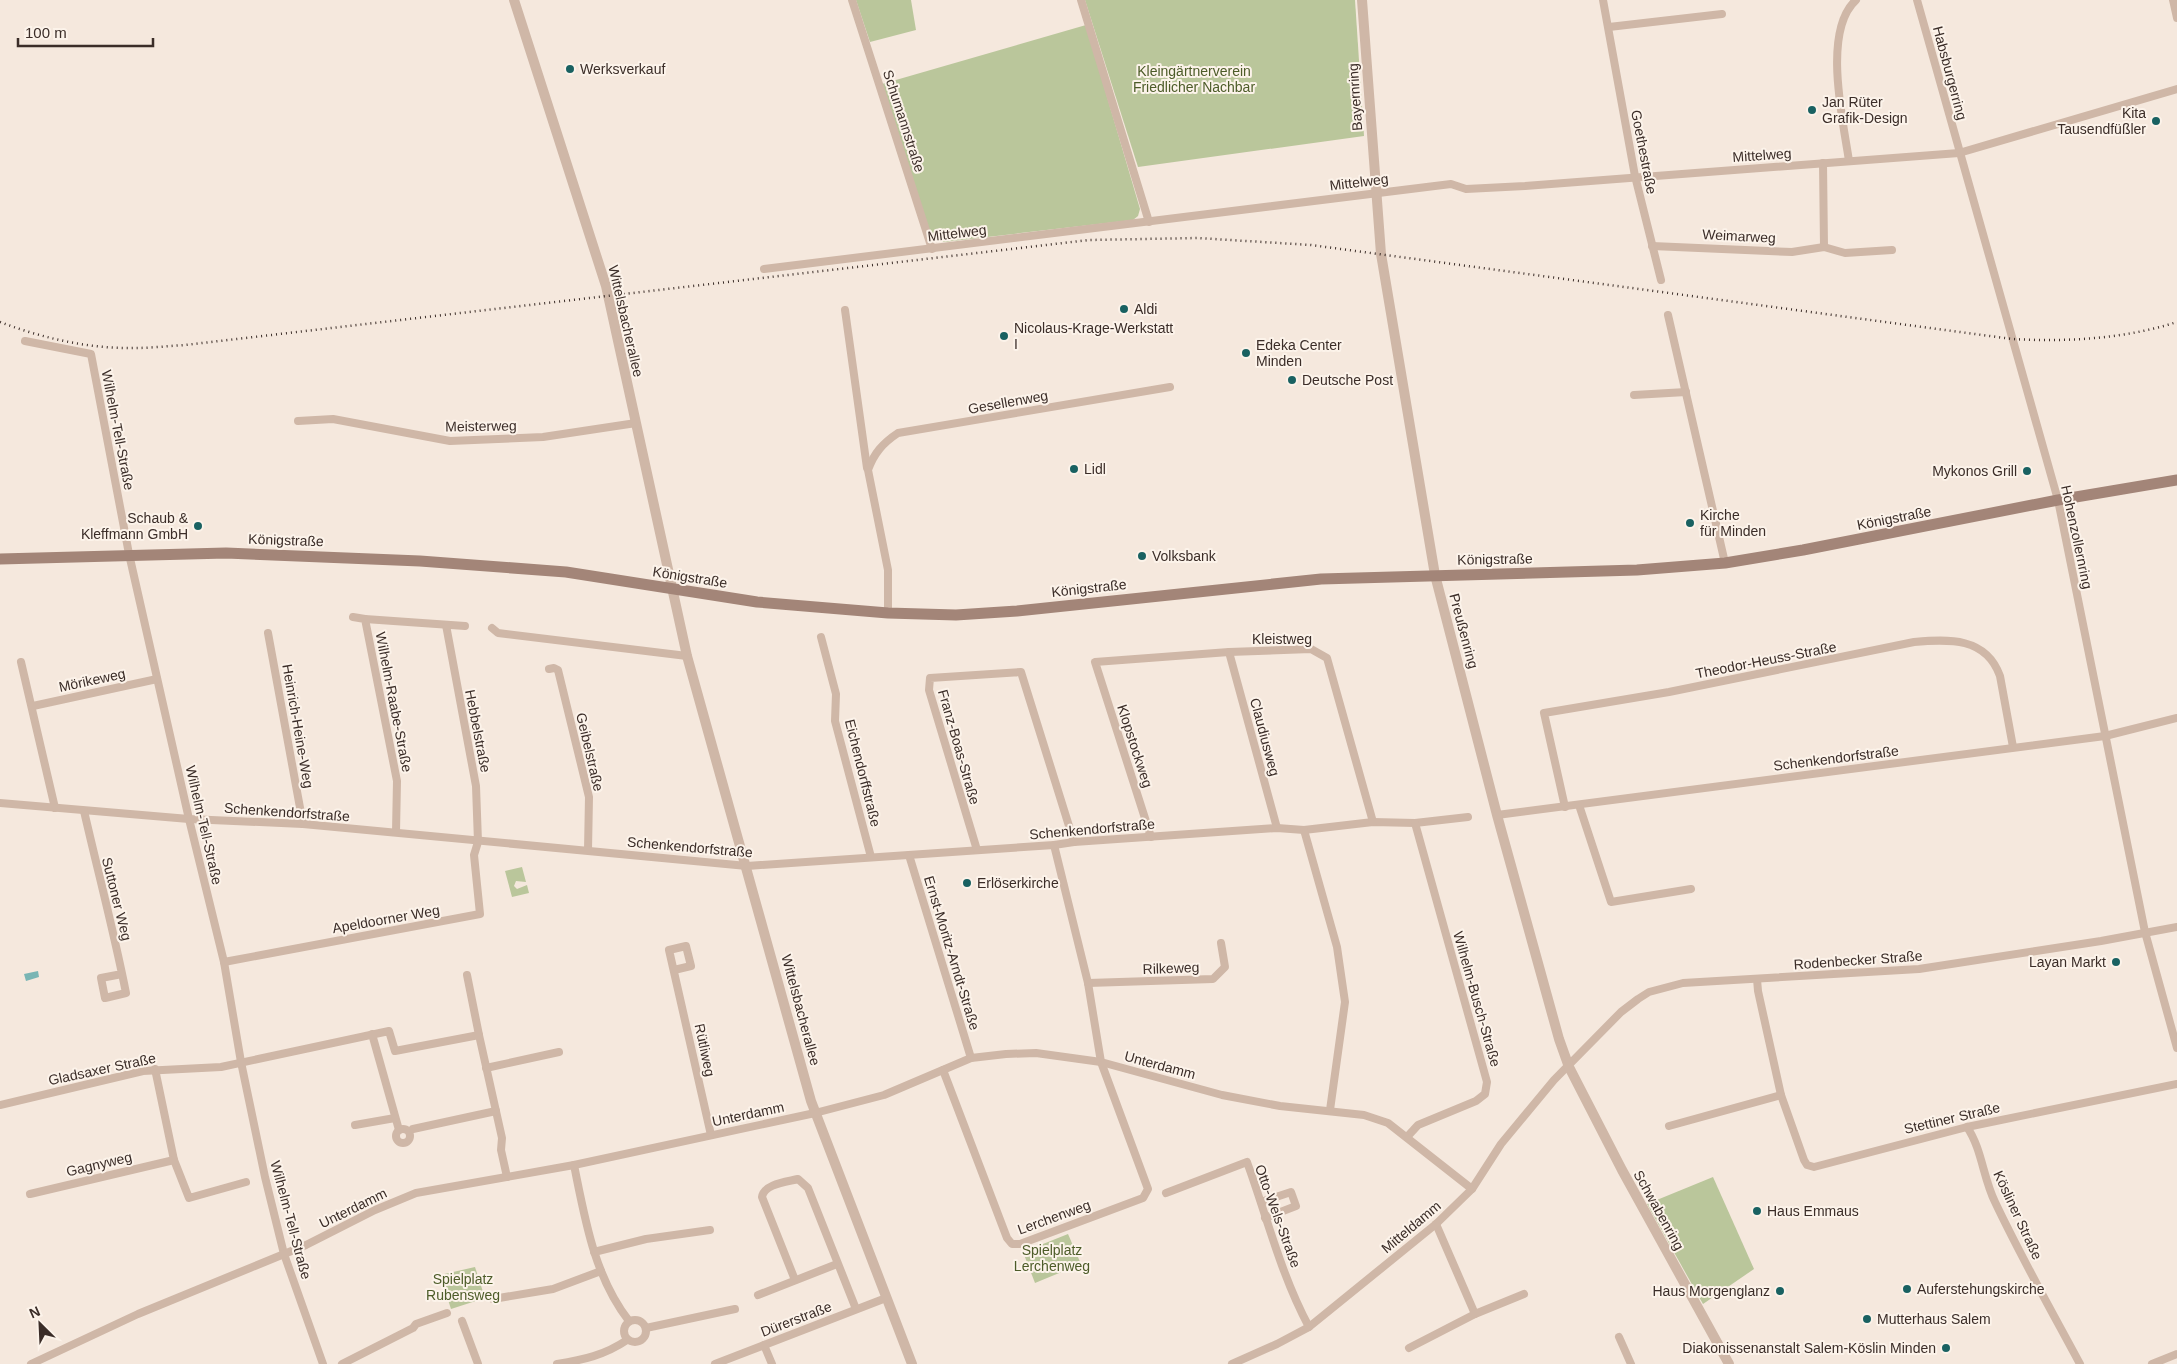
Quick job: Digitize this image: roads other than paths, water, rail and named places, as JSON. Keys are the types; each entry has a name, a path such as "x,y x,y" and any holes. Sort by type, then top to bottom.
{"main road":[{"name":"Königstraße","path":"0,559 129,554 266,554 496,566 566,572 757,602 888,613 956,615 1321,579 1637,570 1725,563 1803,550 2058,500 2177,480"}],"street":[{"name":"Wittelsbacherallee","path":"514,0 606,286 687,656 816,1113 912,1364"},
{"name":"Schumannstraße","path":"852,0 932,249"},
{"path":"1081,0 1149,222"},
{"name":"Bayernring","path":"1362,0 1375,192"},
{"name":"Goethestraße","path":"1603,0 1635,176 1661,280"},
{"path":"1849,161 1839,88 1838,62 1841,28 1849,9 1856,0"},
{"path":"2173,0 2177,18"},
{"name":"Habsburgerring","path":"1920,1 1959,153"},
{"path":"1609,27 1722,14"},
{"name":"Mittelweg","path":"764,270 1375,192 1451,184 1466,189 1959,153 2177,89"},
{"name":"Hohenzollernring","path":"1959,153 2058,500 2145,932 2177,1048"},
{"path":"1823,163 1824,247"},
{"name":"Preußenring","path":"1375,192 1381,254 1435,575 1497,815 1559,1039 1569,1067"},
{"name":"Weimarweg","path":"1652,246 1792,252 1824,247 1844,253 1892,250"},
{"path":"845,310 868,470 888,570 888,613"},
{"path":"1668,315 1725,563"},
{"name":"Wilhelm-Tell-Straße","path":"25,341 91,354 129,554 188,819 224,962 241,1062 265,1178 284,1254 323,1364"},
{"name":"Gesellenweg","path":"868,470 872,457 883,443 898,433 1170,387"},
{"path":"1634,395 1686,392"},
{"name":"Meisterweg","path":"298,421 333,420 450,441 543,437 636,423"},
{"name":"Wilhelm-Raabe-Straße","path":"353,618 365,619 397,781 396,832"},
{"path":"365,619 465,626"},
{"name":"Hebbelstraße","path":"446,625 476,786 478,842"},
{"path":"492,628 498,633 687,656"},
{"name":"Heinrich-Heine-Weg","path":"268,633 303,824"},
{"name":"Eichendorffstraße","path":"821,637 836,694 835,721 871,857"},
{"name":"Theodor-Heuss-Straße","path":"1565,807 1544,713 1669,692 1914,642 1937,640 1961,642 1976,646 1989,656 1996,665 2000,676 2013,747"},
{"name":"Kleistweg","path":"1095,662 1229,652 1314,649 1327,658 1373,822"},
{"name":"Claudiusweg","path":"1229,652 1277,828"},
{"path":"22,662 55,808"},
{"name":"Klopstockweg","path":"1095,662 1151,837"},
{"name":"Geibelstraße","path":"549,669 554,668 558,670 589,797 588,850"},
{"name":"Franz-Boas-Straße","path":"976,850 929,690 930,678 1021,672 1074,842"},
{"name":"Mörikeweg","path":"32,706 157,679"},
{"name":"Schenkendorfstraße","path":"1497,815 2105,736 2177,718"},
{"name":"Schenkendorfstraße","path":"0,803 188,819 303,824 747,866 1054,846 1074,842 1277,828 1304,830 1373,822 1415,823 1468,817"},
{"path":"1579,805 1611,902 1691,889"},
{"name":"Suttoner Weg","path":"84,810 122,974 126,993 105,998 101,978 122,974"},
{"name":"Wilhelm-Busch-Straße","path":"1407,1137 1418,1125 1476,1101 1484,1094 1487,1082 1415,823"},
{"path":"1304,830 1338,947 1345,1002 1330,1110"},
{"name":"Apeldoorner Weg","path":"224,962 480,914 474,855 478,842"},
{"path":"1054,846 1088,983 1101,1062"},
{"name":"Ernst-Moritz-Arndt-Straße","path":"909,855 971,1058"},
{"name":"Rodenbecker Straße","path":"1569,1067 1622,1012 1638,999 1649,992 1683,983 1918,969 2177,926"},
{"name":"Rilkeweg","path":"1088,983 1213,979 1225,967 1222,943"},
{"name":"Rütliweg","path":"674,970 711,1135"},
{"path":"467,975 502,1138 501,1150 507,1177"},
{"name":"Stettiner Straße","path":"1757,978 1758,991 1781,1095 1807,1165 1814,1166 1967,1127 2177,1084"},
{"path":"395,1051 388,1031 372,1034 394,1118 399,1130"},
{"name":"Gladsaxer Straße","path":"0,1105 155,1069 222,1067 372,1034"},
{"path":"378,1055 479,1034"},
{"path":"486,1068 559,1052"},
{"name":"Unterdamm","path":"30,1364 138,1314 284,1254 375,1210 416,1193 574,1164 816,1113 884,1095 971,1058 1036,1053 1101,1062 1222,1095 1280,1106 1364,1115 1388,1123 1472,1190"},
{"name":"Lerchenweg","path":"943,1070 1007,1238 1012,1244 1020,1244 1143,1198 1147,1194 1148,1189 1101,1062"},
{"name":"Mitteldamm","path":"1232,1364 1309,1327 1436,1224 1472,1190 1500,1144 1554,1080 1569,1067"},
{"name":"Schwabenring","path":"1569,1067 1622,1170 1729,1364"},
{"path":"155,1069 174,1160 189,1198 246,1182"},
{"path":"1669,1126 1781,1095"},
{"path":"413,1129 496,1111"},
{"path":"355,1125 394,1118"},
{"name":"Kösliner Straße","path":"1967,1127 1975,1138 1982,1169 1994,1200 2080,1364"},
{"name":"Gagnyweg","path":"30,1194 174,1160"},
{"name":"Otto-Wels-Straße","path":"1166,1193 1247,1162 1262,1202 1274,1247 1309,1327"},
{"path":"574,1164 589,1237 594,1252 601,1271 620,1309 629,1321"},
{"path":"795,1280 762,1197 762,1192 768,1187 798,1179 804,1183 856,1309"},
{"path":"1262,1202 1291,1192 1296,1206 1265,1218"},
{"path":"1436,1224 1476,1314"},
{"path":"594,1252 646,1239 710,1230"},
{"path":"758,1295 837,1264"},
{"path":"493,1299 553,1289 576,1282 601,1271"},
{"path":"1409,1348 1476,1314 1524,1294"},
{"name":"Dürerstraße","path":"715,1364 886,1298"},
{"path":"646,1328 735,1309"},
{"path":"342,1364 413,1328 416,1324 447,1313"},
{"path":"639,1320 646,1328 646,1333 641,1341 636,1343 627,1340 624,1336 624,1328 629,1321 639,1320"},
{"path":"462,1321 478,1364"},
{"path":"1619,1337 1631,1364"},
{"path":"557,1364 584,1360 602,1354 627,1340"},
{"path":"764,1345 772,1364"},
{"path":"2152,1364 2177,1354"}],"water":[{"path":"38,971 39,977 26,981 24,974"}],"railway":[{"path":"0,322 49,338 100,347 135,348 185,345 1089,240 1198,238 1311,245 2012,339 2054,340 2116,336 2177,322"}],"place":[{"name":"Werksverkauf","path":"570,69"},
{"name":"Jan Rüter Grafik-Design","path":"1812,110"},
{"name":"Kita Tausendfüßler","path":"2156,121"},
{"name":"Aldi","path":"1124,309"},
{"name":"Nicolaus-Krage-Werkstatt I","path":"1004,336"},
{"name":"Edeka Center Minden","path":"1246,353"},
{"name":"Deutsche Post","path":"1292,380"},
{"name":"Lidl","path":"1074,469"},
{"name":"Mykonos Grill","path":"2027,471"},
{"name":"Kirche für Minden","path":"1690,523"},
{"name":"Schaub & Kleffmann GmbH","path":"198,526"},
{"name":"Volksbank","path":"1142,556"},
{"name":"Erlöserkirche","path":"967,883"},
{"name":"Layan Markt","path":"2116,962"},
{"name":"Haus Emmaus","path":"1757,1211"},
{"name":"Auferstehungskirche","path":"1907,1289"},
{"name":"Haus Morgenglanz","path":"1780,1291"},
{"name":"Mutterhaus Salem","path":"1867,1319"},
{"name":"Diakonissenanstalt Salem-Köslin Minden","path":"1946,1348"}],"park label":[{"name":"Kleingärtnerverein Friedlicher Nachbar","path":"1194,79"},
{"name":"Spielplatz Lerchenweg","path":"1052,1258"},
{"name":"Spielplatz Rubensweg","path":"463,1288"}]}
